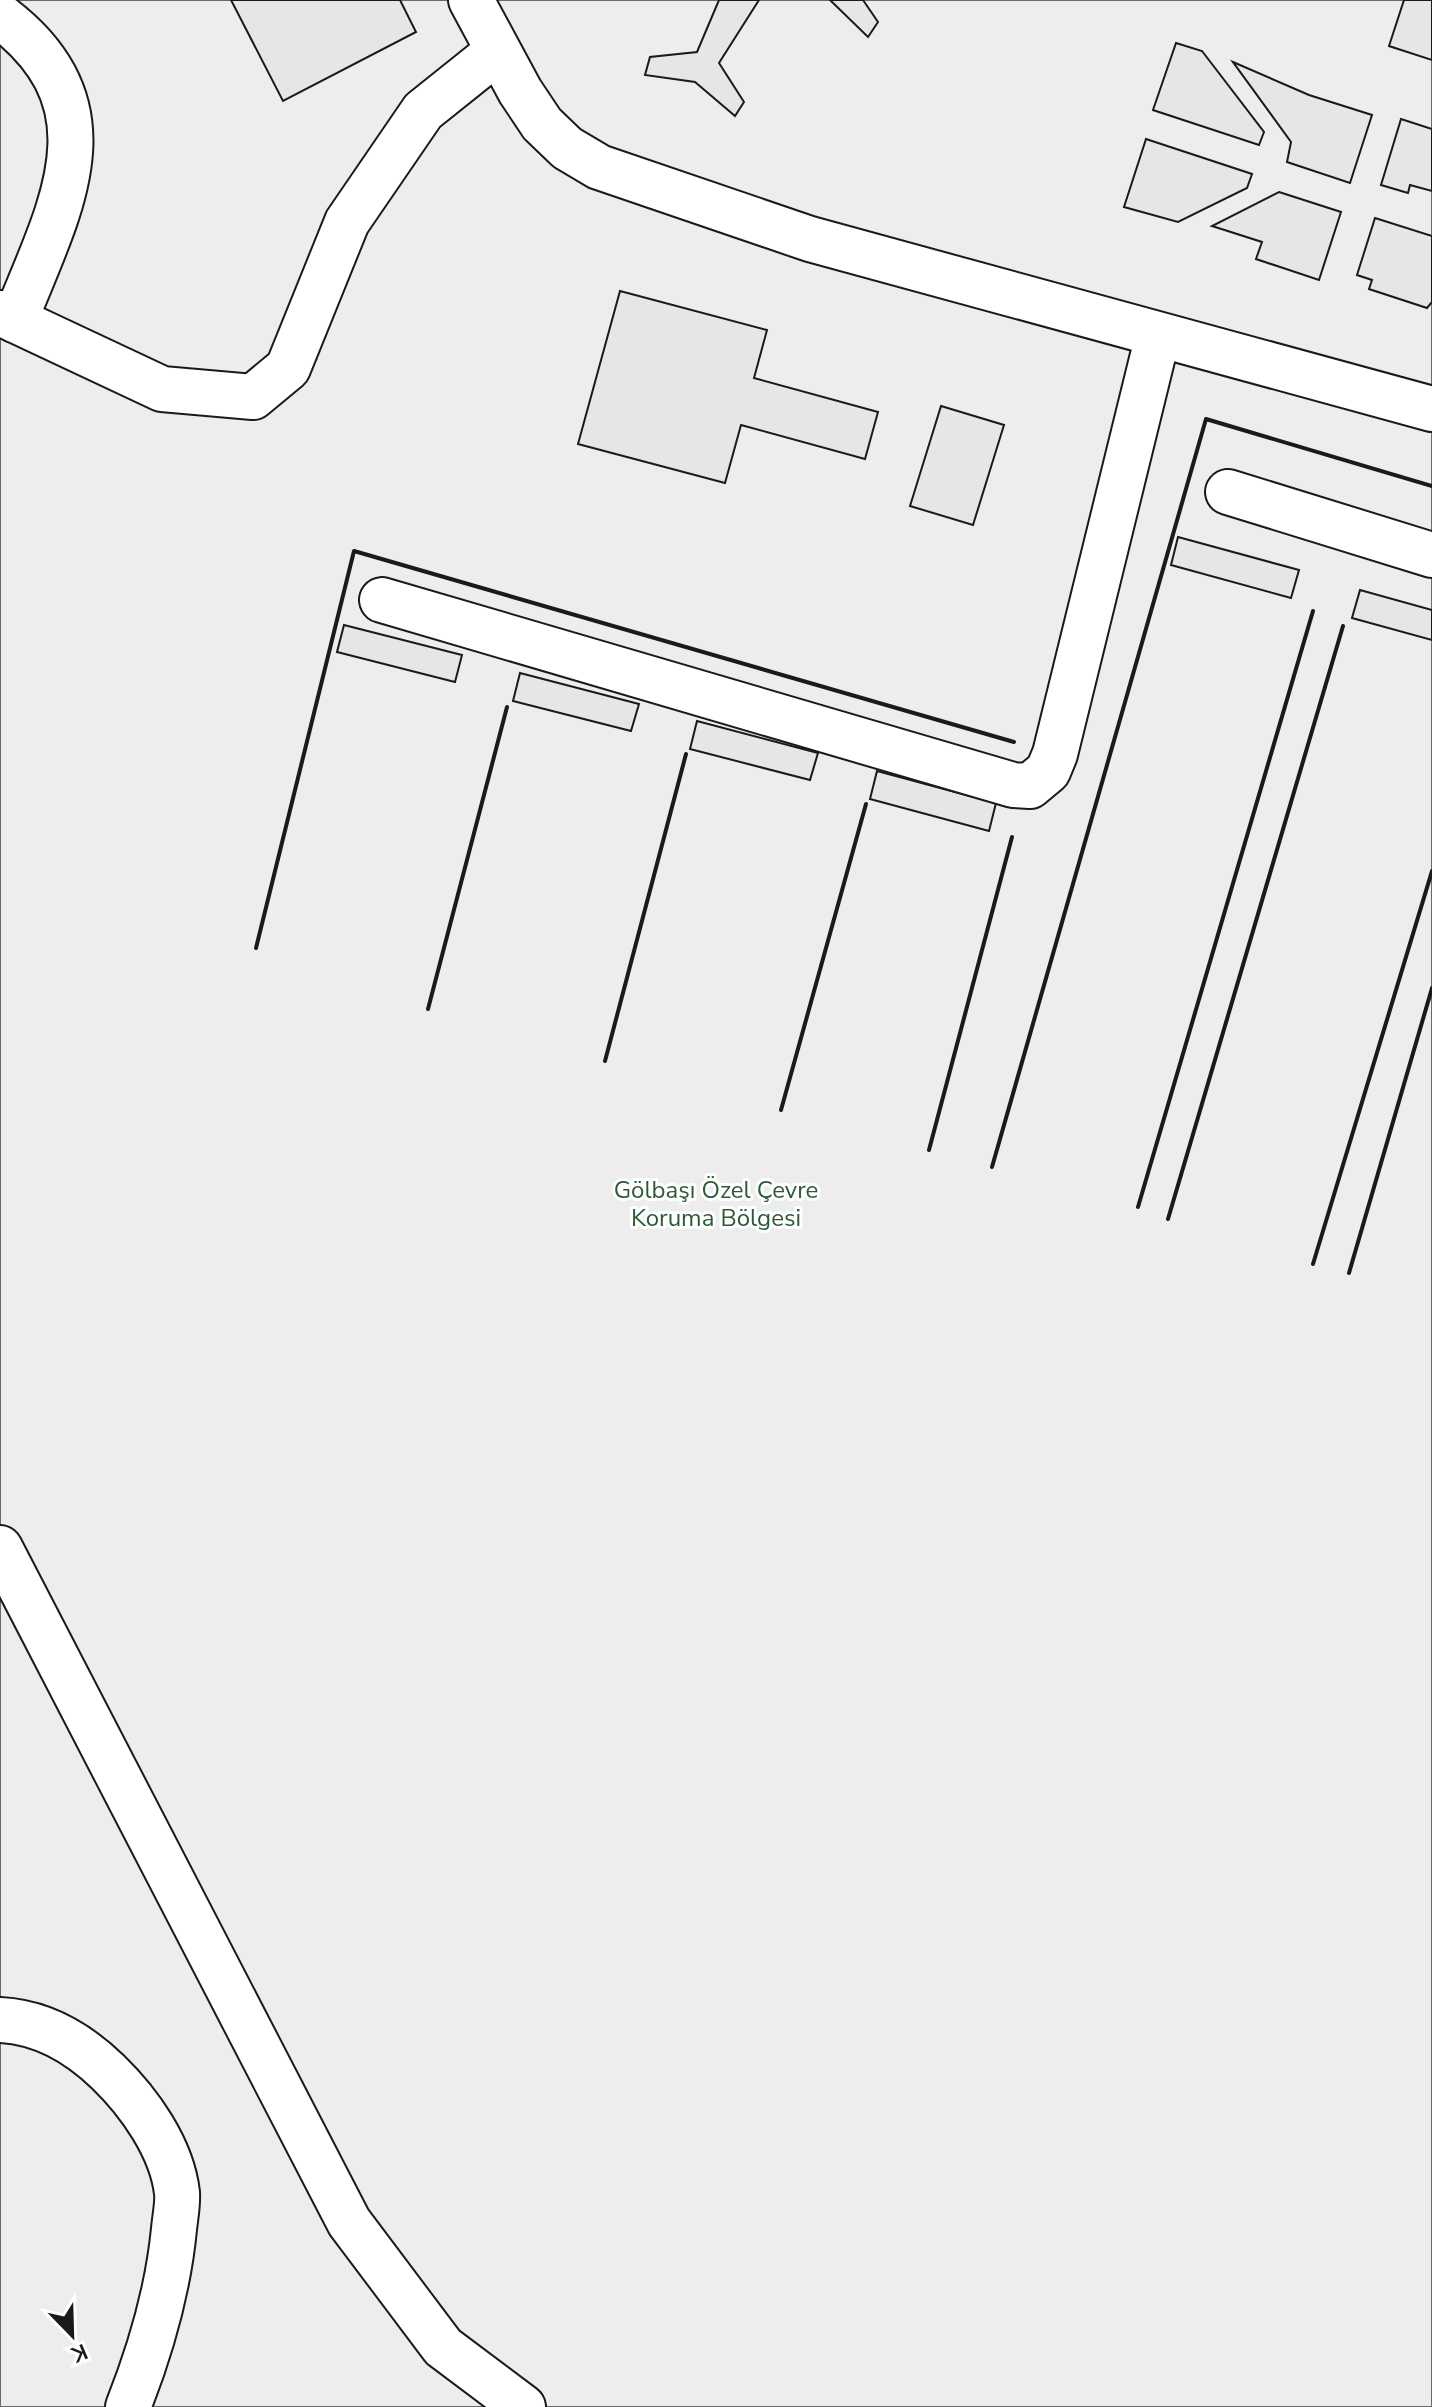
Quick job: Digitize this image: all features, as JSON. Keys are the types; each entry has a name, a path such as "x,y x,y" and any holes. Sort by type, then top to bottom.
{"street":[{"path":"471,0 542,124 567,148 599,167 810,239 1432,409"},
{"path":"0,16 46,59 65,97 73,140 65,197 7,317 162,389 253,397 288,368 347,222 423,111 498,51"},
{"path":"382,600 1013,785 1030,786 1048,771 1055,754 1158,335"},
{"path":"1228,492 1432,555"},
{"path":"0,1548 349,2222 443,2347 523,2407"},
{"path":"0,2020 23,2021 51,2032 101,2065 141,2110 169,2164 177,2193 172,2249 162,2304 128,2407"}],"green space":[{"name":"Gölbaşı Özel Çevre Koruma Bölgesi","path":"0,0 1432,0 1432,2407 0,2407"}],"building":[{"path":"231,0 400,0 416,32 283,101"},
{"path":"719,0 759,0 719,63 744,102 735,116 695,82 645,75 650,57 697,52"},
{"path":"830,0 863,0 878,22 868,37"},
{"path":"1404,0 1432,0 1432,60 1389,46"},
{"path":"1176,43 1202,51 1264,132 1259,145 1153,110"},
{"path":"1233,62 1309,95 1372,115 1350,183 1287,162 1291,142"},
{"path":"1401,119 1432,129 1432,191 1410,185 1408,193 1381,185"},
{"path":"1146,139 1252,174 1247,188 1178,222 1124,207"},
{"path":"1279,192 1341,212 1319,280 1256,259 1262,242 1212,226"},
{"path":"1375,218 1432,236 1432,302 1427,308 1369,289 1372,280 1357,275"},
{"path":"620,291 767,330 754,378 878,412 865,459 741,425 725,483 578,444"},
{"path":"941,406 1004,425 973,525 910,506"},
{"path":"1178,537 1299,570 1291,598 1171,565"},
{"path":"1360,590 1432,610 1432,640 1352,618"},
{"path":"344,625 462,655 455,682 337,652"},
{"path":"520,673 639,704 631,731 513,701"},
{"path":"697,721 818,753 810,780 690,749"},
{"path":"877,771 996,803 989,831 870,799"}],"wall":[{"path":"992,1167 1206,419 1432,486"},
{"path":"256,948 354,551 1014,742"},
{"path":"1138,1207 1313,611"},
{"path":"1168,1219 1343,626"},
{"path":"428,1009 507,707"},
{"path":"605,1061 686,754"},
{"path":"781,1110 866,804"},
{"path":"929,1150 1012,837"},
{"path":"1313,1264 1432,871"},
{"path":"1349,1273 1432,988"}]}
